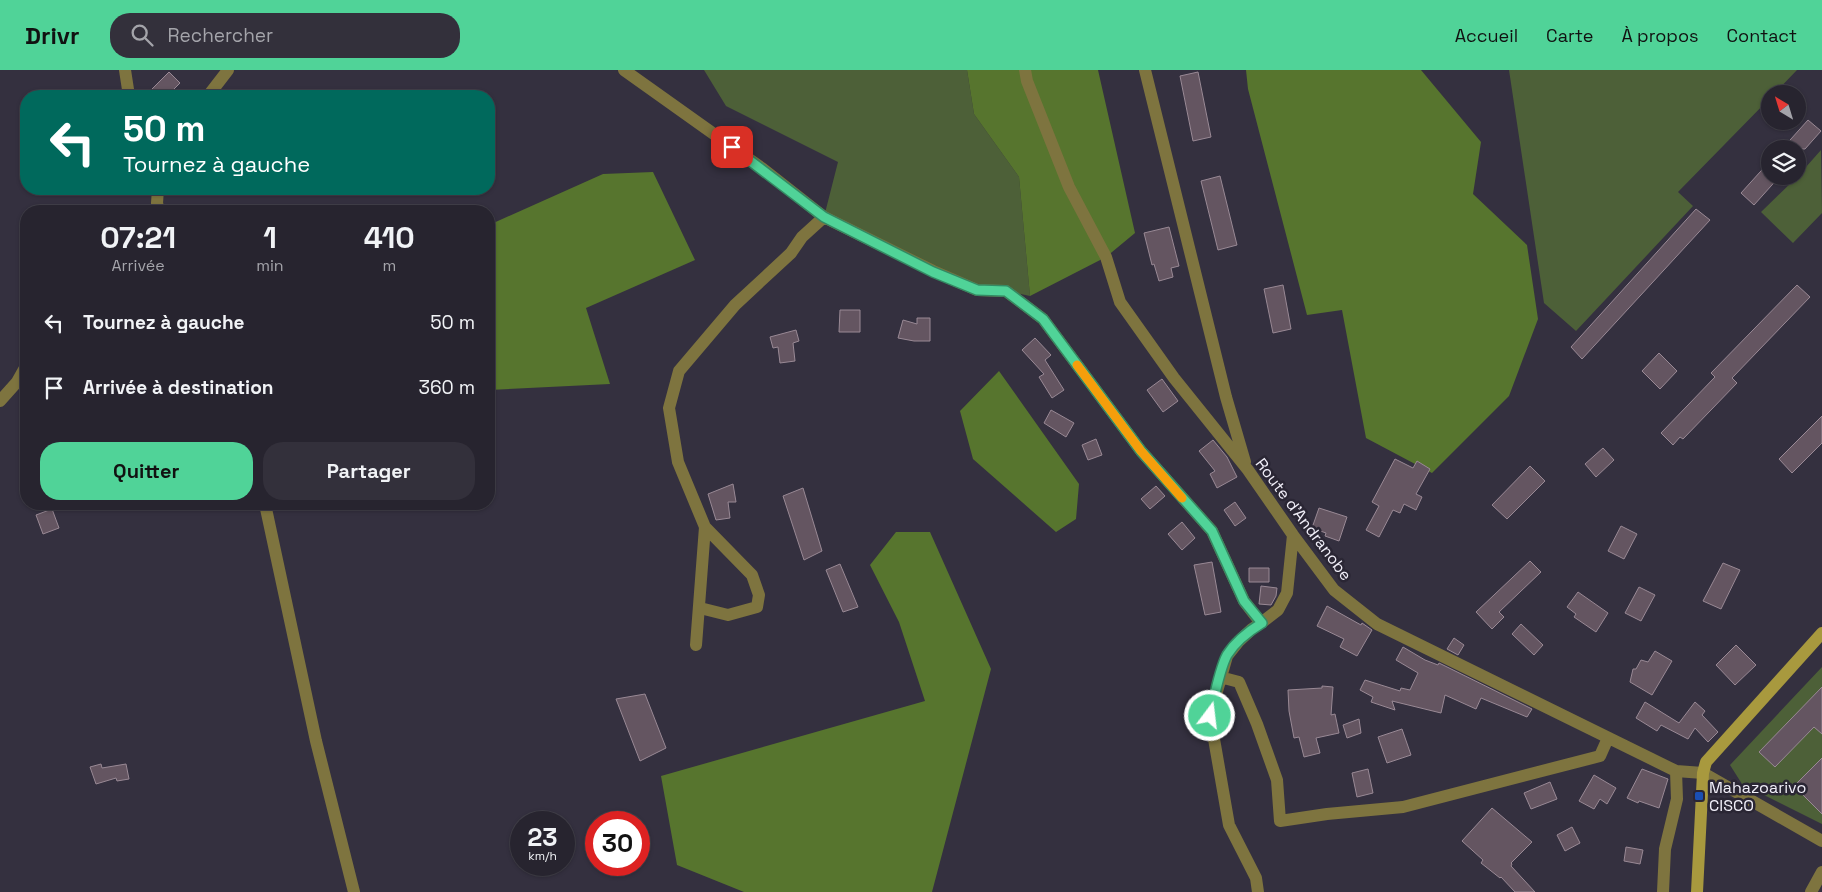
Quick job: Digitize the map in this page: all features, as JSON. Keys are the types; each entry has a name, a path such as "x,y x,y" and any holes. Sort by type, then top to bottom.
{"main road":[{"path":"1697,892 1703,774 1706,762 1822,633"}],"street":[{"path":"125,70 128,90"},
{"path":"213,90 228,70"},
{"path":"624,70 763,169 824,217 977,290 1006,291 1043,319 1141,451 1212,531 1244,601 1262,623"},
{"name":"Route d'Andranobe","path":"1025,70 1027,81 1069,187 1106,257 1120,302 1174,378 1248,470 1334,590 1377,624 1676,771 1703,774 1822,841"},
{"path":"1145,70 1238,443 1248,470"},
{"path":"700,608 728,615 757,607 759,595 752,575 705,527 678,462 669,408 679,371 735,305 791,253 802,237 824,217"},
{"path":"0,401 20,377"},
{"path":"266,510 316,741 354,892"},
{"path":"696,645 705,527"},
{"path":"1258,892 1256,878 1229,825 1210,716 1227,656 1252,628 1262,623 1278,610 1287,593 1293,535"},
{"path":"1220,677 1239,682 1257,724 1277,780 1280,821 1327,814 1403,807 1600,756 1608,738"},
{"path":"1663,892 1666,849 1678,799 1676,771"},
{"path":"1811,892 1822,872"}],"green space":[{"path":"704,70 967,70 974,114 1019,177 1030,296 1006,291 977,290 824,217 838,162 726,106"},
{"path":"967,70 1098,70 1135,233 1106,257 1030,296 1019,177 974,114"},
{"path":"1246,70 1421,70 1481,142 1473,194 1527,245 1538,319 1509,396 1432,473 1366,438 1342,310 1307,315 1248,89"},
{"path":"1509,70 1797,70 1783,85 1761,85 1761,107 1678,192 1693,206 1576,331 1544,303"},
{"path":"1821,150 1822,213 1793,243 1761,212 1789,185 1806,185 1806,167"},
{"path":"653,172 695,260 586,308 610,384 495,390 495,222 603,174"},
{"path":"999,371 1079,484 1076,519 1056,532 973,459 960,411"},
{"path":"896,532 930,532 991,669 932,892 744,892 677,865 661,776 925,701 899,622 870,565"},
{"path":"1822,667 1822,824 1742,784 1730,765"}],"building":[{"path":"169,72 180,83 173,90 151,90"},
{"path":"1198,72 1211,137 1193,141 1180,76"},
{"path":"1808,120 1821,131 1806,148 1806,140 1790,140 1799,130 1806,130 1806,122"},
{"path":"1761,171 1761,185 1772,185 1754,205 1741,193"},
{"path":"1220,176 1237,245 1218,250 1201,181"},
{"path":"1696,209 1710,220 1582,359 1571,347"},
{"path":"1169,227 1179,266 1171,268 1173,277 1159,281 1154,264 1152,265 1144,233"},
{"path":"1283,285 1291,329 1273,333 1264,289"},
{"path":"1797,285 1810,297 1732,378 1737,383 1683,439 1680,437 1673,445 1661,433 1715,377 1711,373"},
{"path":"840,310 860,310 860,332 839,332"},
{"path":"917,318 930,318 930,341 898,338 903,320 917,324"},
{"path":"796,330 799,341 793,343 795,361 780,363 778,347 773,348 770,337"},
{"path":"1035,338 1051,355 1045,360 1064,390 1052,398 1039,377 1044,374 1022,350"},
{"path":"1659,353 1677,371 1660,389 1642,371"},
{"path":"1162,379 1178,401 1163,412 1147,390"},
{"path":"1051,410 1074,423 1066,437 1044,423"},
{"path":"1822,416 1822,443 1792,473 1779,459"},
{"path":"1096,439 1102,455 1088,460 1082,445"},
{"path":"1213,440 1227,457 1237,477 1217,488 1210,474 1215,471 1199,451"},
{"path":"1603,448 1614,460 1596,477 1585,464"},
{"path":"1395,459 1413,468 1417,461 1430,469 1416,494 1422,497 1416,510 1404,504 1400,513 1393,510 1379,537 1366,530 1379,506 1372,502"},
{"path":"1530,466 1545,481 1507,519 1492,505"},
{"path":"733,484 736,502 728,502 730,518 716,520 708,494"},
{"path":"1156,486 1165,496 1150,509 1141,499"},
{"path":"803,488 822,551 804,560 783,496"},
{"path":"1235,502 1246,518 1235,526 1224,510"},
{"path":"1319,508 1347,517 1339,541 1325,536 1326,533 1312,528"},
{"path":"52,510 59,528 43,534 36,515"},
{"path":"1182,522 1195,538 1182,550 1168,534"},
{"path":"1621,526 1637,534 1624,559 1608,551"},
{"path":"1530,561 1541,572 1499,612 1504,617 1492,629 1476,612"},
{"path":"1212,562 1221,612 1205,615 1194,565"},
{"path":"1723,563 1740,570 1721,609 1703,601"},
{"path":"840,564 858,607 843,612 826,570"},
{"path":"1249,568 1269,568 1269,582 1249,582"},
{"path":"1261,586 1277,588 1276,596 1271,605 1259,604"},
{"path":"1639,587 1655,595 1641,621 1625,613"},
{"path":"1578,592 1608,613 1596,632 1574,617 1576,614 1567,607"},
{"path":"1327,606 1372,630 1357,656 1340,647 1344,639 1317,626"},
{"path":"1521,624 1543,645 1534,655 1512,634"},
{"path":"1454,638 1464,645 1458,655 1447,649"},
{"path":"1736,645 1756,665 1735,685 1716,665"},
{"path":"1403,647 1425,660 1438,665 1439,663 1532,709 1527,717 1481,698 1476,709 1445,695 1441,713 1392,701 1395,710 1371,702 1373,697 1360,690 1365,680 1400,691 1401,688 1410,690 1418,673 1396,660"},
{"path":"1655,651 1672,661 1652,695 1630,682 1633,669 1636,669 1641,660 1648,662"},
{"path":"1322,686 1333,687 1331,715 1335,714 1339,733 1316,738 1320,753 1304,757 1299,737 1294,738 1289,711 1288,690 1322,688"},
{"path":"1822,687 1822,734 1814,727 1775,767 1759,752"},
{"path":"645,694 666,748 640,761 616,699"},
{"path":"1645,702 1679,723 1695,702 1705,711 1702,715 1718,732 1708,742 1695,728 1688,739 1661,725 1657,731 1636,718"},
{"path":"1359,719 1361,733 1347,738 1343,725"},
{"path":"1402,729 1411,755 1387,763 1378,737"},
{"path":"1822,758 1822,814 1794,786"},
{"path":"101,764 102,768 126,764 129,779 117,781 116,778 96,784 90,767"},
{"path":"1368,769 1373,793 1357,797 1352,773"},
{"path":"1642,769 1668,779 1659,808 1627,798"},
{"path":"1594,775 1616,788 1607,804 1600,799 1594,809 1579,801"},
{"path":"1550,782 1557,799 1531,809 1524,793"},
{"path":"1492,808 1532,842 1511,863 1511,866 1535,892 1515,892 1501,877 1481,863 1483,860 1462,841"},
{"path":"1572,827 1580,843 1565,851 1557,835"},
{"path":"1626,847 1643,850 1640,864 1624,861"}],"slow traffic":[{"path":"1077,365 1141,451 1182,498"}],"place":[{"name":"Mahazoarivo CISCO","path":"1699,796"}],"route":[{"path":"732,147 824,217 933,272 977,290 1006,291 1043,319 1141,451 1212,531 1244,601 1262,623 1252,628 1227,656 1210,716"}]}
